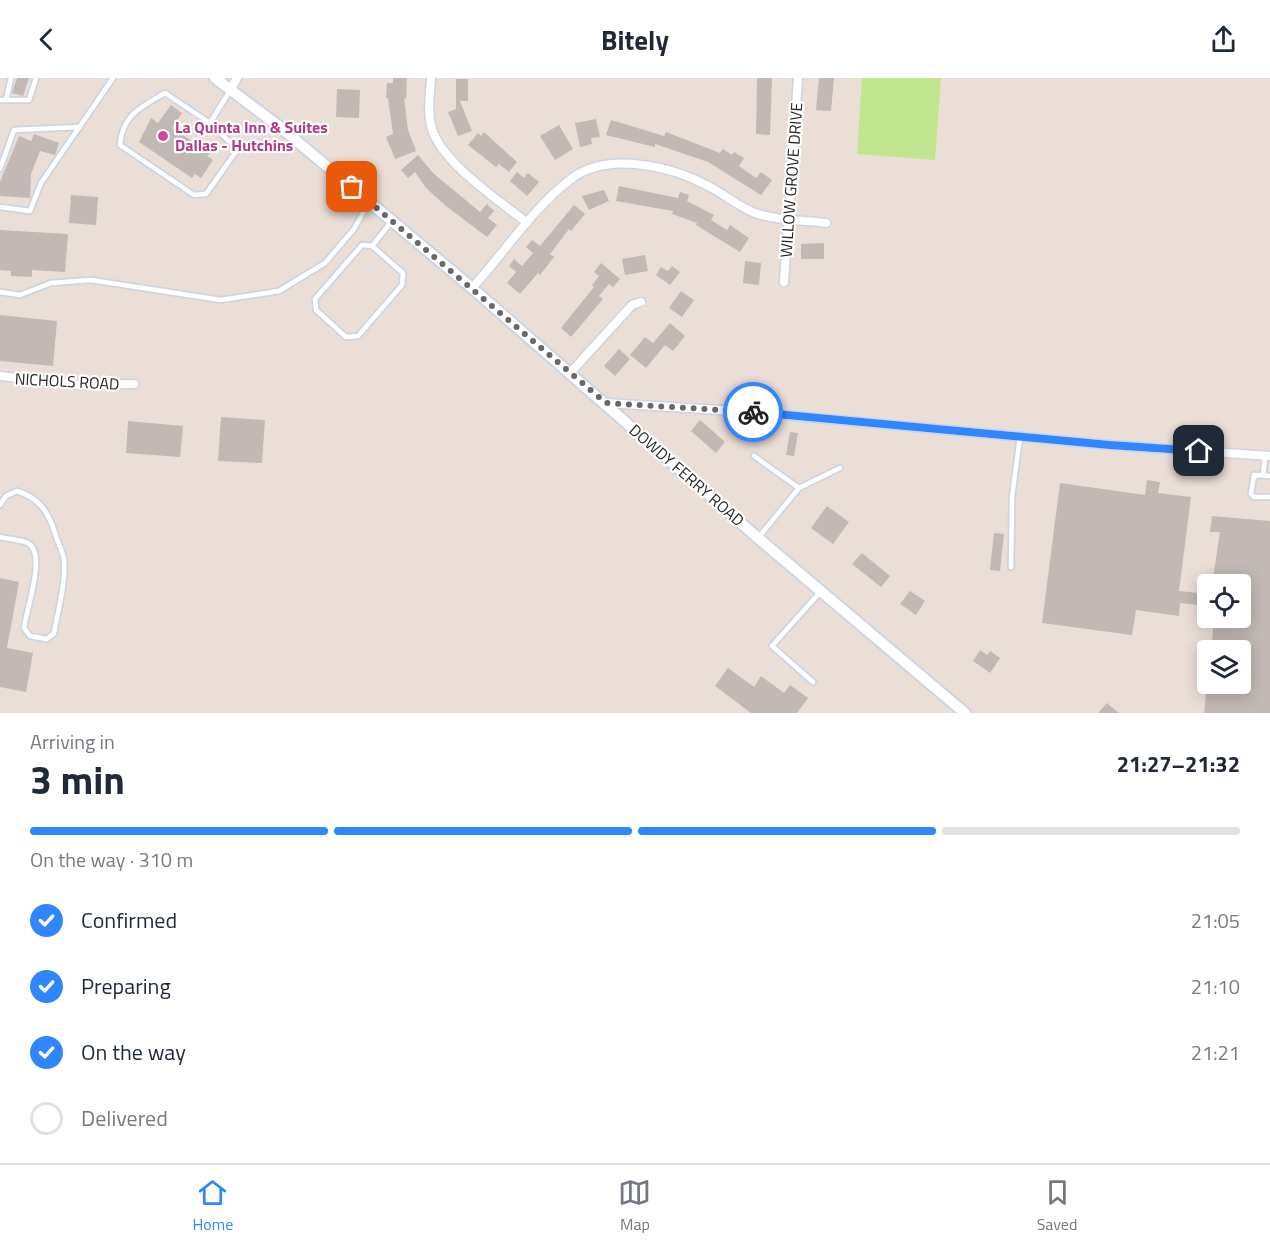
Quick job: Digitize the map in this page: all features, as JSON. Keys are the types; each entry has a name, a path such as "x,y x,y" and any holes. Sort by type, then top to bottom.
{"street":[{"name":"DOWDY FERRY ROAD","path":"214,78 280,127 472,288 758,538 965,713"},
{"path":"231,89 237,78"},
{"path":"431,78 430,117 440,144 462,169 527,223"},
{"name":"WILLOW GROVE DRIVE","path":"784,282 798,78"},
{"path":"472,288 546,201 572,178 595,166 636,165 676,173 709,186 756,214 826,223"},
{"path":"570,373 632,305 641,302"},
{"name":"NICHOLS ROAD","path":"0,376 79,385 134,384"},
{"path":"606,403 752,412 1020,437 1268,456"}],"lane":[{"path":"6,100 11,78"},
{"path":"0,100 29,100 36,78"},
{"path":"0,207 30,211 41,183 113,78"},
{"path":"210,123 231,89"},
{"path":"165,93 210,123 235,147 235,153 206,194 194,195 120,145 121,130 136,110 165,93"},
{"path":"0,169 14,130 80,127"},
{"path":"0,292 20,295 51,283 91,280 221,300 279,291 325,263 354,229 369,202"},
{"path":"372,246 392,221"},
{"path":"362,245 372,246 403,273 402,285 358,336 346,337 316,310 315,299 362,245"},
{"path":"1011,567 1012,497 1020,437"},
{"path":"754,456 799,488"},
{"path":"1263,475 1268,456"},
{"path":"758,538 799,488 840,468"},
{"path":"1270,476 1254,475 1251,494 1254,497 1270,497"},
{"path":"0,505 6,496 17,491 32,496 43,506 51,520 63,557 64,572 54,633 47,639 30,636 24,628 37,567 36,552 29,544 0,537"},
{"path":"813,682 772,646 821,591"}],"green space":[{"path":"862,78 941,78 935,160 857,154"}],"building":[{"path":"17,78 29,78 23,96 12,93"},
{"path":"393,78 407,78 406,99 404,98 408,130 416,151 395,159 386,137 393,134 388,98 386,98 387,83 393,83"},
{"path":"757,78 772,78 770,135 756,134"},
{"path":"819,78 834,78 831,111 816,110"},
{"path":"456,79 468,79 468,101 460,101 472,131 458,136 448,112 456,109"},
{"path":"337,89 360,90 359,118 336,117"},
{"name":"La Quinta Inn & Suites Dallas - Hutchins","path":"171,105 182,113 172,128 210,153 207,156 213,160 201,178 195,174 192,178 139,142 151,118 158,123"},
{"path":"596,119 600,137 591,138 592,144 580,147 575,123"},
{"path":"611,120 664,136 666,132 720,153 723,149 732,155 734,152 744,158 739,166 756,178 761,172 772,180 761,195 708,162 655,144 655,147 606,135"},
{"path":"559,125 573,149 555,160 540,136"},
{"path":"484,132 517,162 509,172 499,164 496,167 468,145 478,133 481,136"},
{"path":"34,134 59,143 55,155 40,151 31,174 30,198 0,196 0,182 19,136 31,141"},
{"path":"418,155 433,173 480,212 487,204 494,211 488,218 497,225 487,237 426,188 415,172 408,178 401,170"},
{"path":"517,172 524,178 528,173 539,182 527,196 510,181"},
{"path":"619,186 678,198 680,192 689,195 687,201 714,215 711,220 727,230 730,225 749,238 740,252 696,225 697,223 672,214 673,211 616,201"},
{"path":"604,190 609,201 589,210 582,196"},
{"path":"71,195 98,197 96,225 69,223"},
{"path":"574,205 585,214 571,231 569,229 550,254 554,257 540,275 538,273 520,294 507,283 516,272 509,266 514,259 522,266 533,253 526,247 532,240 540,246"},
{"path":"0,230 68,234 65,272 32,270 32,277 11,276 11,271 0,270"},
{"path":"824,243 824,259 801,259 801,244"},
{"path":"645,255 648,271 625,275 622,259"},
{"path":"745,261 761,263 759,285 743,283"},
{"path":"601,263 620,279 613,287 609,284 599,296 603,299 571,337 561,328 594,287 592,285 599,276 594,272"},
{"path":"672,266 680,272 670,285 656,275 661,267 668,271"},
{"path":"681,291 694,300 682,317 669,308"},
{"path":"0,315 57,321 53,366 0,361"},
{"path":"670,323 685,336 673,351 665,345 646,368 630,355 645,337 653,343"},
{"path":"619,349 630,359 615,376 604,366"},
{"path":"221,417 265,420 262,463 218,461"},
{"path":"700,420 725,442 716,453 691,431"},
{"path":"128,421 183,426 180,457 126,453"},
{"path":"790,432 798,433 794,456 786,455"},
{"path":"1147,480 1160,482 1158,493 1191,497 1179,591 1197,593 1197,605 1180,603 1179,616 1136,610 1132,635 1042,623 1060,483 1145,495"},
{"path":"827,506 849,522 833,544 811,528"},
{"path":"1212,516 1270,521 1270,713 1204,713 1206,694 1251,694 1251,640 1212,640 1213,628 1251,628 1251,574 1214,574 1220,532 1210,532"},
{"path":"994,533 1004,534 1000,571 990,570"},
{"path":"862,553 890,576 881,587 852,564"},
{"path":"0,578 19,582 7,648 33,653 26,692 0,687"},
{"path":"910,591 925,601 916,615 900,604"},
{"path":"980,650 987,655 990,651 1000,658 990,673 973,661"},
{"path":"728,668 754,687 761,676 784,693 790,685 808,698 797,713 751,713 715,686"},
{"path":"1107,703 1119,713 1098,713"}],"way so far":[{"path":"352,187 606,403 753,412"}],"place":[{"name":"La Quinta Inn & Suites Dallas - Hutchins","path":"163,136"}],"route":[{"path":"753,412 1199,451"}]}
